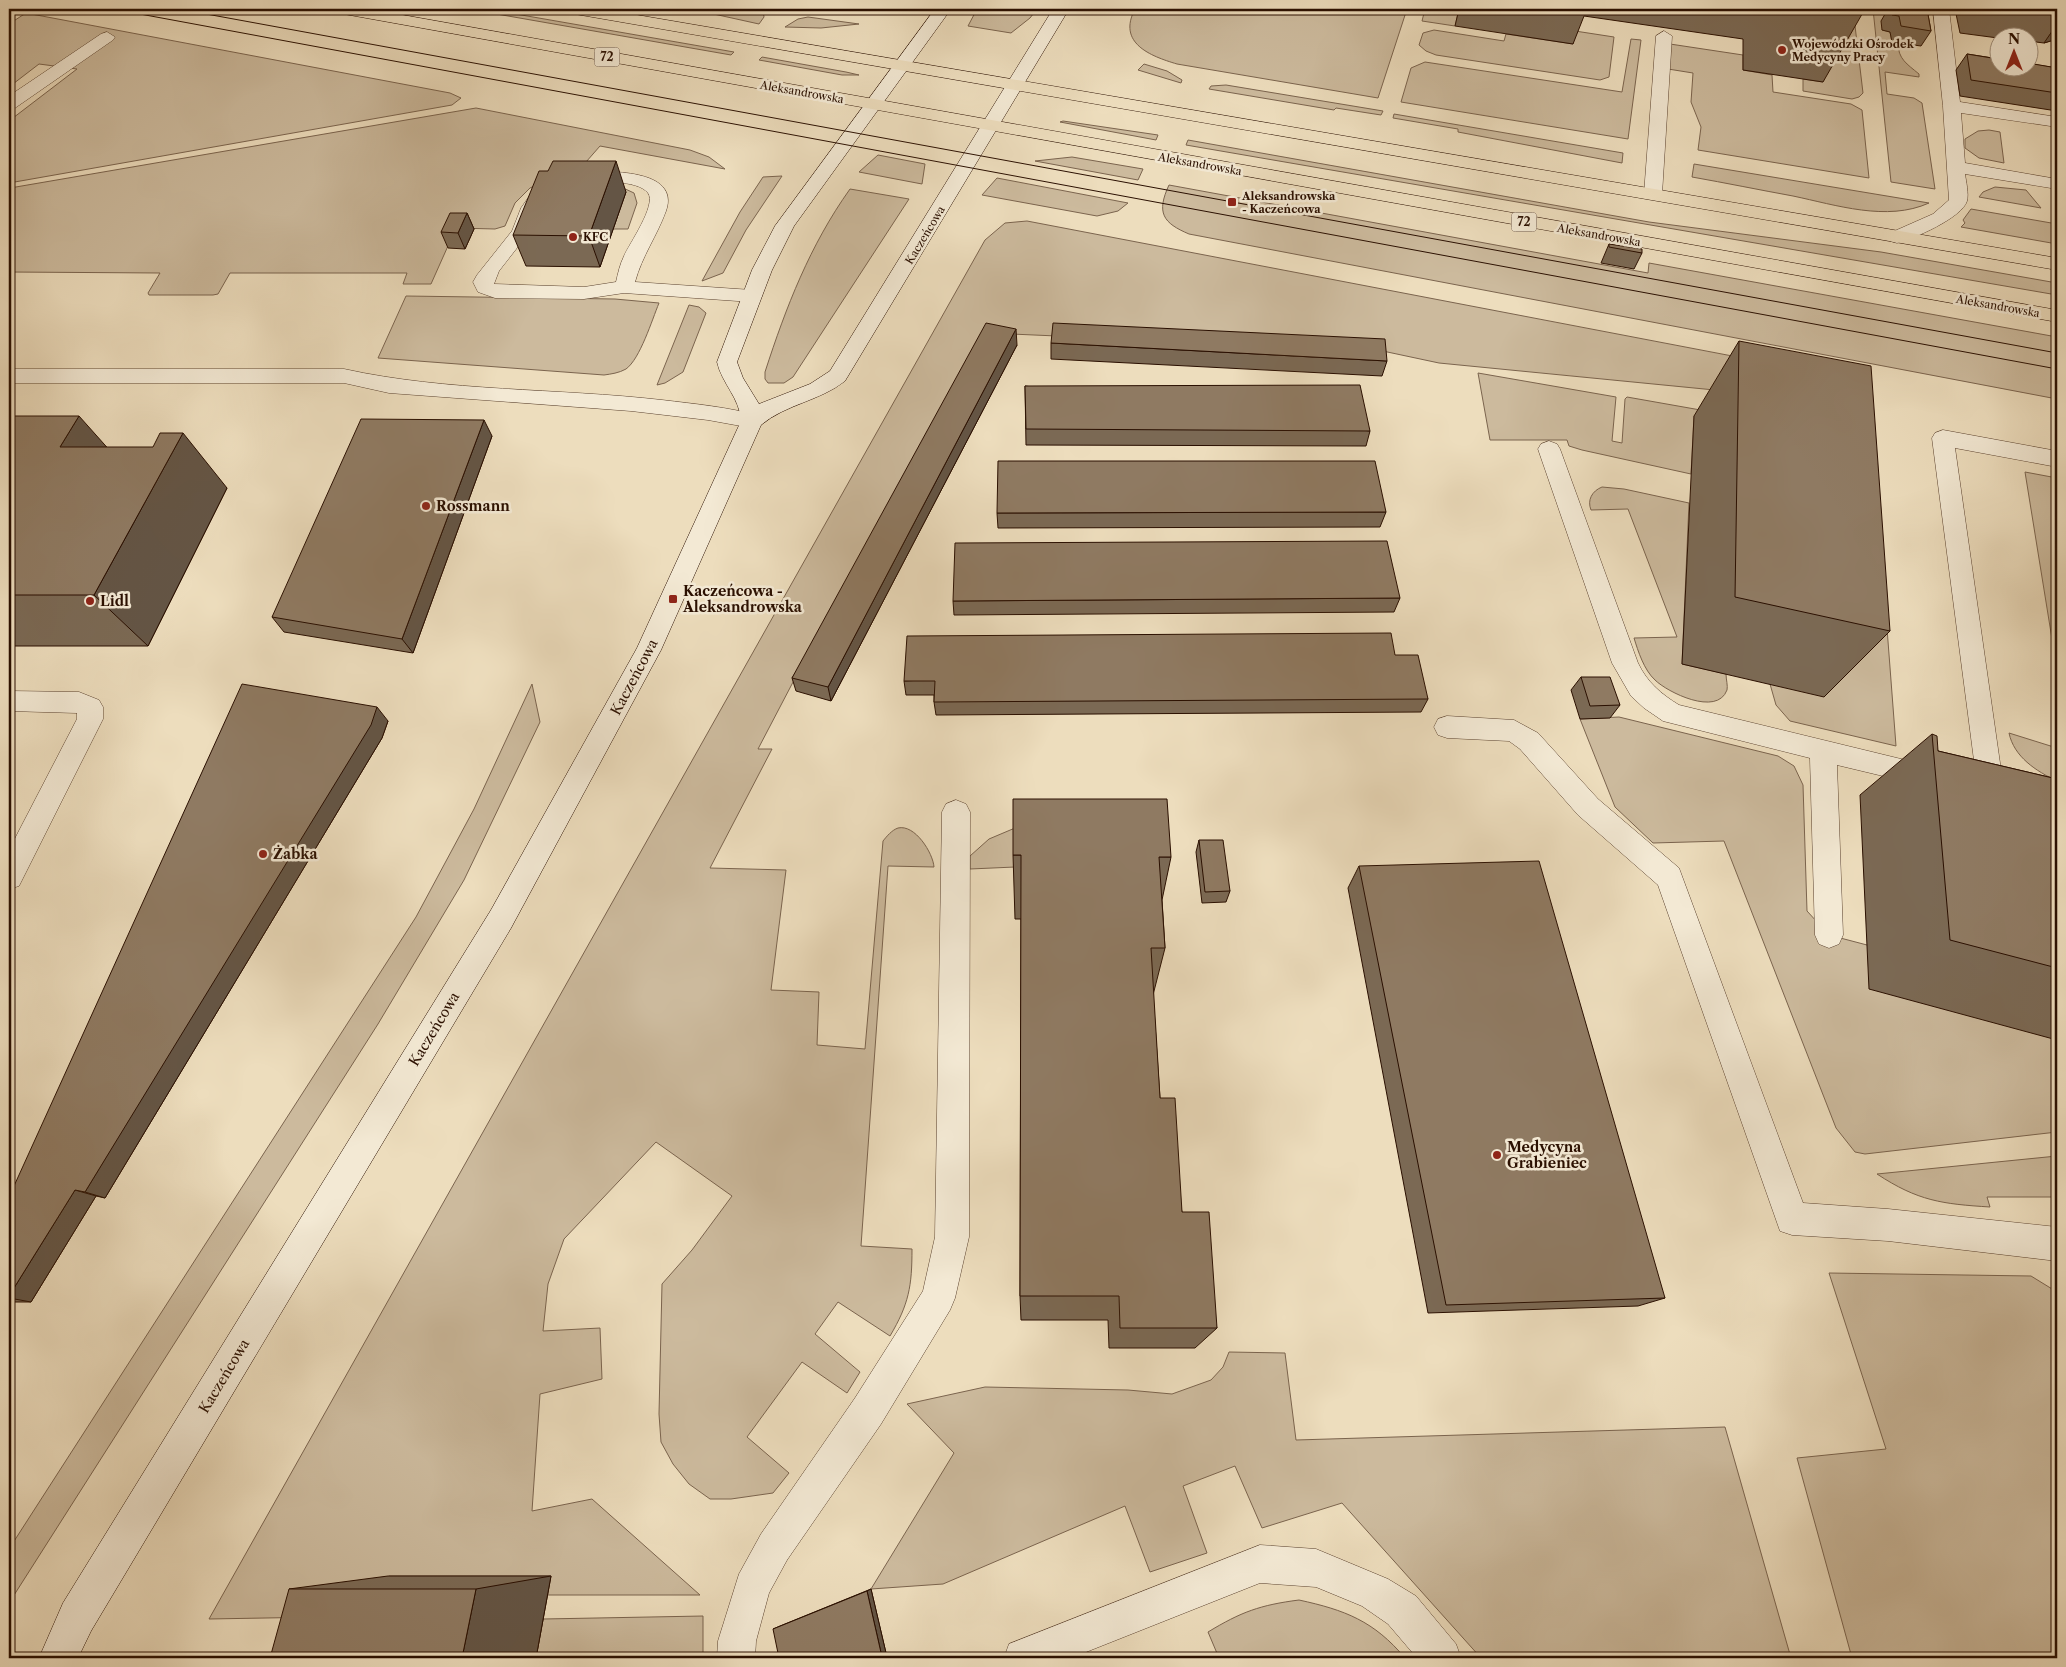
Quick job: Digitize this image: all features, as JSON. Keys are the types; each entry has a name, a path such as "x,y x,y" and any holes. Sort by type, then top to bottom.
{"main road":[{"name":"Aleksandrowska","path":"344,9 871,105 2057,316"},
{"path":"575,9 2057,264"}],"street":[{"path":"9,376 344,376 389,386 631,404 708,413 752,421 753,410 733,382 728,372 727,362 752,296 785,226 871,105 943,9"},
{"name":"Kaczeńcowa","path":"58,1658 77,1617 501,919 650,650 752,421 762,411 775,404 813,392 828,385 838,376 1061,9"},
{"path":"1897,236 1940,218 1958,202 1952,106 1941,9"},
{"path":"1653,194 1664,36"},
{"path":"9,104 107,37"},
{"path":"1952,106 2057,122"},
{"path":"1957,167 2057,184"},
{"path":"624,287 633,259 658,206 658,195 652,186 639,181 601,176 562,182 547,188 537,197 520,233 488,270 482,282 485,288 495,292 584,293 624,287 752,296"},
{"path":"1991,791 1944,438 2057,460"},
{"path":"1549,449 1631,679 1648,699 1672,714 2018,798"},
{"path":"9,701 79,702 90,707 90,719 9,877"},
{"path":"1447,727 1514,730 1529,741 1588,807 1669,877 1792,1219 1888,1225 2057,1244"},
{"path":"1824,751 1829,935"},
{"path":"736,1658 737,1641 752,1587 774,1547 868,1411 938,1298 952,1237 956,812"},
{"path":"1023,1658 1235,1572 1260,1564 1282,1564 1316,1568 1375,1592 1402,1610 1442,1658"},
{"name":"Kaczeńcowa","path":"44,1658 77,1617"}],"shaded area":[{"path":"468,9 487,9 734,52 731,55"},
{"path":"691,9 763,9 764,17 759,24"},
{"path":"977,9 1037,9 1030,18 1011,33 968,26"},
{"path":"1135,9 1407,9 1378,98 1167,61 1147,52 1133,39 1130,31"},
{"path":"1425,9 1459,9 1455,26 1422,21"},
{"path":"1853,9 1863,93 1859,97 1852,99 1803,91 1803,79 1823,82"},
{"path":"1873,9 1893,9 1882,30 1890,32 1892,42 1898,43 1901,57 1919,74 1919,77 1885,72 1887,94 1914,98 1922,103 1935,189 1891,182"},
{"path":"26,13 450,93 461,98 452,105 9,183 9,121 77,69 39,64 9,87 9,24"},
{"path":"808,17 859,24 821,28 785,27 798,19"},
{"path":"1434,30 1504,41 1506,34 1573,44 1575,31 1614,37 1609,77 1600,80 1436,55 1426,51 1419,45 1423,33"},
{"path":"1631,39 1641,40 1628,139 1401,102 1411,68 1425,62 1622,92"},
{"path":"1670,44 1743,55 1743,70 1772,75 1773,92 1851,104 1862,110 1869,178 1698,150 1701,127 1691,102 1693,73 1668,69"},
{"path":"762,57 859,75 842,75 759,60"},
{"path":"1144,64 1167,71 1182,80 1181,83 1138,70"},
{"path":"1226,85 1383,111 1381,115 1336,108 1334,110 1209,89 1211,86"},
{"path":"476,108 690,150 709,157 725,169 600,146 586,162 530,188 515,203 505,226 495,229 456,228 431,284 403,284 407,273 230,273 218,294 149,295 148,293 160,273 9,272 10,188"},
{"path":"1394,114 1623,153 1622,163 1458,132 1458,129 1393,118"},
{"path":"1060,122 1158,135 1156,140"},
{"path":"1978,131 2000,132 2004,163 1979,158 1965,148 1965,139"},
{"path":"1188,140 1649,222 1881,252 2057,283 2057,295 1186,145"},
{"path":"878,155 925,164 922,184 859,172"},
{"path":"1072,157 1143,169 1138,180 1035,161"},
{"path":"1694,164 1929,203 1913,209 1896,211 1861,210 1692,177"},
{"path":"782,176 746,230 723,273 702,281 740,212 763,177"},
{"path":"997,178 1128,203 1118,211 1097,216 982,195"},
{"path":"1169,185 1648,273 1649,263 2057,337 2057,399 1189,234 1173,226 1164,216 1163,203"},
{"path":"621,187 634,193 637,203 628,229 613,229"},
{"path":"1995,187 2026,190 2041,208 1979,197 1983,192"},
{"path":"850,189 909,199 793,377 784,383 768,383 765,379 765,372 800,277 823,232"},
{"path":"1971,209 2057,224 2057,244 1961,227 1965,223 1963,220"},
{"path":"1027,221 1795,368 1796,398 1439,363 1378,350 1011,334 984,335 758,749 772,749 710,868 786,870 771,990 819,992 817,1045 865,1049 883,841 898,828 911,830 927,847 933,861 934,867 888,866 861,1246 912,1249 908,1294 890,1336 838,1302 815,1334 860,1372 847,1393 802,1362 747,1437 789,1473 773,1493 731,1499 710,1499 689,1484 673,1464 661,1442 659,1414 662,1284 692,1250 732,1196 656,1142 564,1239 548,1284 543,1331 600,1328 602,1379 540,1394 532,1511 592,1499 700,1595 547,1595 550,1576 389,1576 379,1616 209,1619 985,240 1005,223"},
{"path":"406,296 615,299 659,303 645,339 631,364 626,369 604,375 378,358"},
{"path":"689,305 699,307 706,313 683,372 665,383 657,385"},
{"path":"1478,373 1616,397 1612,441 1622,443 1625,399 1627,397 1774,423 1783,434 1694,416 1691,474 1582,450 1569,446 1567,440 1490,440"},
{"path":"2025,472 2057,478 2057,670"},
{"path":"1602,487 1624,489 1689,503 1682,664 1726,674 1727,690 1722,698 1713,702 1703,702 1680,696 1655,680 1645,666 1634,638 1677,637 1628,509 1591,510 1591,496"},
{"path":"1885,602 1896,746 1790,721 1776,705 1770,684"},
{"path":"532,684 540,722 464,880 378,1024 9,1603 9,1549 416,917 474,809"},
{"path":"1619,717 1778,756 1794,766 1803,785 1807,911 1829,935 1867,945 2057,1040 2057,1132 1865,1154 1855,1152 1836,1128 1724,841 1653,843 1615,807 1580,719"},
{"path":"2009,733 2057,748 2057,781 2041,773 2021,756 2012,742"},
{"path":"1015,828 1015,867 970,869 970,856 989,839"},
{"path":"2057,1156 2057,1197 1987,1197 1990,1207 1931,1200 1905,1190 1877,1174"},
{"path":"1829,1273 2031,1276 2057,1292 2057,1658 1852,1658 1797,1458 1886,1449"},
{"path":"1229,1352 1285,1353 1296,1440 1725,1427 1791,1658 1481,1658 1342,1503 1262,1528 1235,1466 1183,1486 1207,1553 1150,1572 1125,1506 943,1584 871,1589 954,1453 907,1404 985,1387 1128,1390 1172,1394 1211,1380 1223,1367"},
{"path":"1299,1600 1331,1608 1358,1619 1382,1635 1405,1658 1219,1658 1208,1632 1251,1610"},
{"path":"703,1616 703,1658 536,1658 543,1619"}],"building":[{"path":"1891,9 1927,9 1931,31 1901,26 1899,16 1892,15"},
{"path":"2038,9 2057,9 2057,11"},
{"path":"1967,54 1988,57 1988,78 2038,78 2038,65 2057,68 2057,93 1971,80"},
{"path":"553,161 616,161 589,236 513,235 539,171 548,171"},
{"path":"450,213 467,213 458,233 441,232"},
{"path":"1609,244 1642,249 1642,253 1609,247"},
{"path":"986,323 1016,329 828,687 792,678"},
{"path":"1053,323 1385,339 1387,361 1051,343"},
{"path":"1739,341 1871,366 1890,631 1735,597"},
{"path":"1360,385 1370,431 1026,429 1025,386"},
{"path":"9,416 79,416 60,447 153,447 160,433 183,433 94,595 9,595"},
{"path":"361,419 484,420 402,639 272,617"},
{"path":"998,461 1375,461 1386,512 997,513"},
{"path":"1387,541 1400,598 953,601 955,543"},
{"path":"1391,633 1395,655 1418,655 1428,699 934,702 935,681 904,681 907,636"},
{"path":"1581,677 1610,677 1620,705 1590,706"},
{"path":"242,684 377,707 371,725 85,1192 75,1190 9,1296 9,1197"},
{"path":"1932,734 1937,736 1938,751 2057,779 2057,968 1950,940"},
{"path":"1013,799 1167,799 1171,857 1159,857 1165,948 1151,948 1160,1098 1175,1098 1182,1212 1209,1212 1217,1328 1120,1328 1119,1296 1020,1296 1021,855 1013,855"},
{"path":"1199,840 1223,840 1230,891 1205,892"},
{"name":"Medycyna Grabieniec","path":"1539,861 1665,1298 1446,1305 1359,866"},
{"path":"289,1589 476,1589 462,1658 270,1658"},
{"path":"867,1591 882,1657 779,1658 773,1629"}],"tram line":[{"path":"113,9 2057,369"},
{"path":"179,9 2057,353"}],"place":[{"name":"Wojewódzki Ośrodek Medycyny Pracy","path":"1782,50"},
{"name":"Aleksandrowska - Kaczeńcowa","path":"1232,202"},
{"name":"KFC","path":"573,237"},
{"name":"Rossmann","path":"426,506"},
{"name":"Kaczeńcowa - Aleksandrowska","path":"673,599"},
{"name":"Lidl","path":"90,601"},
{"name":"Żabka","path":"263,854"},
{"name":"Medycyna Grabieniec","path":"1497,1155"}]}
